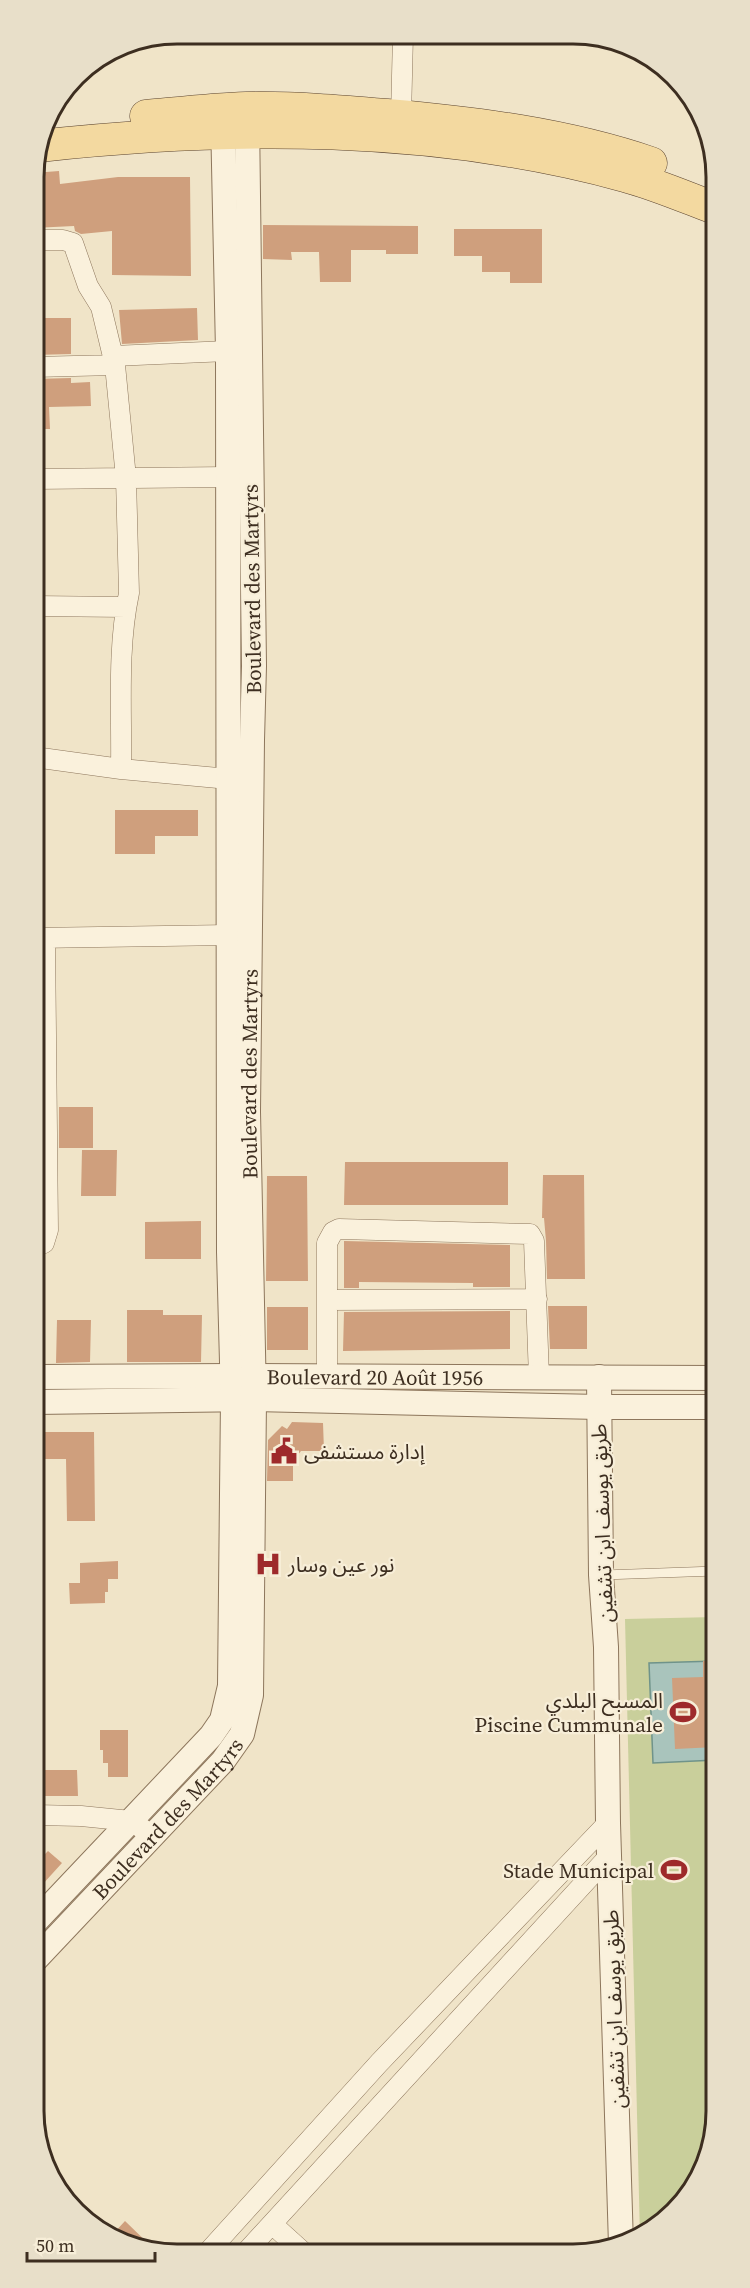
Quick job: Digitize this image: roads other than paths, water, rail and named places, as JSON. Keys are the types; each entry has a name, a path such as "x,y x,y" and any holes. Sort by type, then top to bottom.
{"main road":[{"path":"47,145 169,135 300,109 400,117 557,137 606,148 706,182"},
{"path":"54,126 235,121 516,151 628,176 706,205"}],"street":[{"path":"400,117 403,44"},
{"name":"Boulevard des Martyrs","path":"44,1950 223,1761 242,1734 248,1715 253,1672 243,1388 229,1252 226,203 235,121"},
{"name":"Boulevard des Martyrs","path":"44,1912 218,1728 226,1708 231,1670 243,1388 254,666 235,121"},
{"path":"44,240 63,240 73,243 88,286 101,307 114,361 126,478 129,592 123,653 121,769"},
{"path":"44,366 228,351"},
{"path":"44,479 228,477"},
{"path":"44,606 126,607"},
{"path":"44,758 121,769 229,779"},
{"path":"44,938 229,935"},
{"path":"44,1084 48,1230 44,1243"},
{"path":"327,1377 327,1243 333,1232 339,1229 530,1234 534,1242 538,1377"},
{"path":"327,1300 537,1299"},
{"name":"Boulevard 20 Août 1956","path":"44,1377 243,1388"},
{"name":"Boulevard 20 Août 1956","path":"44,1401 243,1388 327,1377 706,1378"},
{"name":"طريق يوسف ابن تشفين","path":"598,1377 601,1575 606,1647 608,1823 621,2236"},
{"path":"243,1388 599,1407 706,1407"},
{"path":"44,1815 130,1821 153,1836"},
{"path":"215,2244 379,2063 608,1823"},
{"path":"253,2244 610,1855"},
{"path":"272,2224 294,2244"}],"lane":[{"path":"601,1575 706,1572"}],"water":[{"name":"المسبح البلدي Piscine Cummunale","path":"706,1661 706,1760 653,1763 649,1663"}],"place":[{"name":"إدارة مستشفى","path":"284,1451"},
{"name":"نور عين وسار","path":"268,1564"},
{"name":"المسبح البلدي Piscine Cummunale","path":"683,1712"},
{"name":"Stade Municipal","path":"674,1870"}]}
